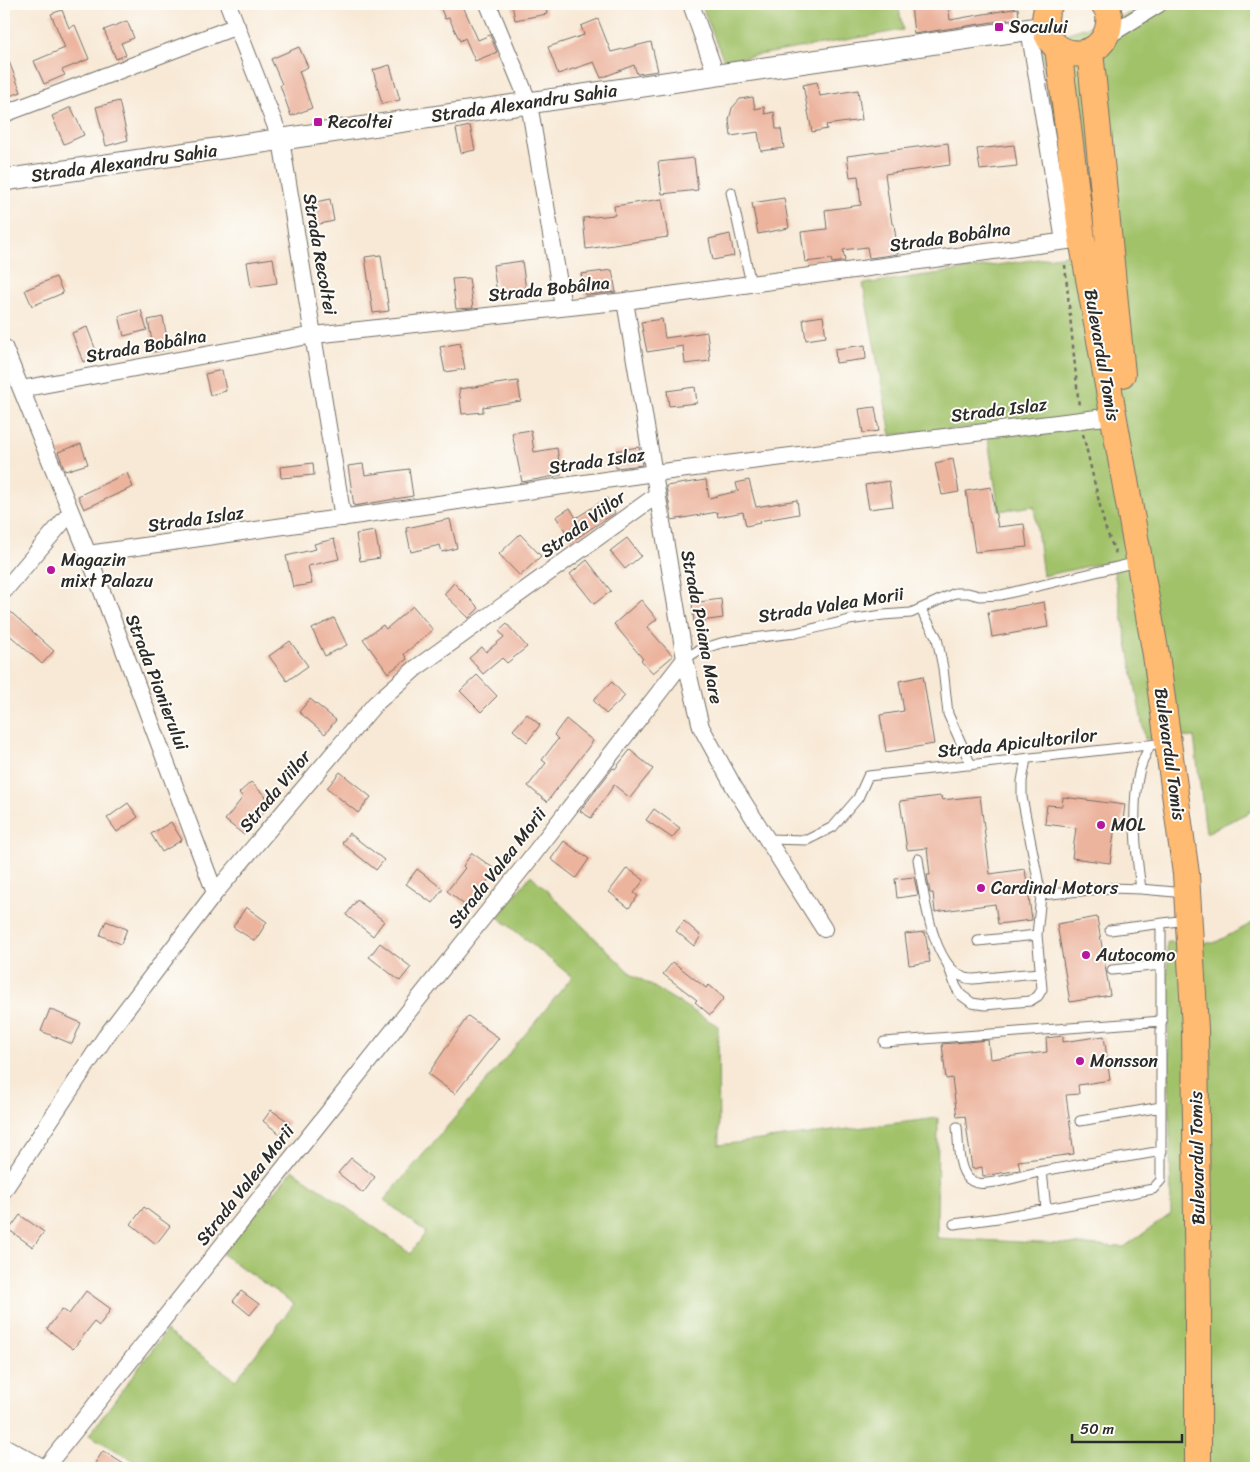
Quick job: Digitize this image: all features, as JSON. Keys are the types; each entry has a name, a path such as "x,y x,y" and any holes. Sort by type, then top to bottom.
{"main road":[{"name":"Bulevardul Tomis","path":"1104,4 1107,8 1110,22 1098,44 1126,418 1169,653 1198,874 1208,1029 1212,1468"},
{"name":"Bulevardul Tomis","path":"1046,20 1073,240 1113,416 1130,564 1156,655 1160,743 1187,893 1195,1029 1198,1468"},
{"path":"1046,20 1068,53 1079,54 1098,44"}],"street":[{"name":"Strada Recoltei","path":"228,4 281,140 343,518"},
{"path":"488,4 528,103 563,308"},
{"path":"690,4 716,75"},
{"path":"1098,44 1159,4"},
{"path":"1046,20 1073,240"},
{"name":"Strada Alexandru Sahia","path":"4,180 716,75 1046,20"},
{"path":"4,114 237,26"},
{"name":"Strada Bobâlna","path":"21,389 314,335 625,301 1073,240"},
{"name":"Strada Poiana Mare","path":"625,301 684,659 701,727 734,787 824,929"},
{"name":"Strada Pionierului","path":"4,347 88,554 215,893"},
{"name":"Strada Islaz","path":"88,554 654,473 1113,416"},
{"name":"Strada Viilor","path":"4,1190 106,1036 215,893 374,704 416,668 657,495"},
{"path":"4,591 71,512"},
{"name":"Strada Valea Morii","path":"46,1468 522,868 684,659"},
{"path":"4,1449 38,1468"}],"lane":[{"path":"731,192 751,284"},
{"name":"Strada Valea Morii","path":"684,659 699,650 744,639 795,633 849,620 911,613 955,593 968,593 979,596 1002,595 1130,564"},
{"path":"921,610 937,638 943,668 948,714 971,765"},
{"path":"1141,888 1138,864 1136,792 1139,771 1160,743"},
{"name":"Strada Apicultorilor","path":"767,839 807,840 833,828 858,798 868,776 1160,743"},
{"path":"918,859 930,926 961,995 972,1003 985,1005 1030,1001 1038,996 1042,988 1037,935 1041,895 1022,797 1022,780 1026,758"},
{"path":"1041,895 1110,888 1141,888 1187,893"},
{"path":"1110,930 1162,925 1188,920"},
{"path":"954,1224 1153,1189 1160,1180 1162,1151 1162,925"},
{"path":"978,941 1037,935"},
{"path":"948,965 958,974 970,979 1041,973"},
{"path":"1112,970 1162,965"},
{"path":"884,1042 1162,1022"},
{"path":"1080,1121 1161,1107"},
{"path":"957,1127 964,1174 970,1180 986,1183 1042,1171 1162,1151"},
{"path":"1042,1171 1046,1209"}],"path":[{"path":"1073,240 1065,266 1080,420 1105,527 1130,564"}],"green space":[{"path":"701,4 898,4 903,30 724,61"},
{"path":"1159,4 1256,4 1256,809 1206,833 1194,737 1145,739 1112,561 1043,576 1034,506 999,511 986,426 891,435 863,284 1074,254 1040,42"},
{"path":"531,875 629,972 718,1026 719,1145 938,1118 937,1238 1124,1247 1171,1214 1167,942 1214,943 1256,921 1256,1468 147,1468 89,1435 166,1331 236,1380 294,1304 222,1254 293,1170 411,1253 426,1232 384,1200 500,1065 572,977 498,917"}],"building":[{"path":"439,4 462,4 478,40 490,35 497,52 475,61 465,38 460,41 449,18 445,19"},
{"path":"512,4 545,4 547,14 515,20"},
{"path":"948,4 950,20 1018,8 1019,18 914,34 911,5"},
{"path":"62,10 69,28 75,25 89,59 62,70 65,75 44,84 34,61 65,48 51,14"},
{"path":"598,19 611,52 651,42 658,71 637,74 634,65 601,78 594,62 558,74 548,47 584,35 581,26"},
{"path":"127,21 134,38 121,43 126,55 116,59 104,30"},
{"path":"299,47 308,67 299,71 312,108 291,116 280,85 282,84 271,59"},
{"path":"4,49 21,92 4,98"},
{"path":"390,65 400,100 382,104 373,70"},
{"path":"817,82 820,96 858,90 862,120 826,125 827,129 812,132 803,85"},
{"path":"753,97 755,109 764,107 765,114 774,112 776,129 781,129 784,148 761,151 758,132 731,136 729,120 732,108 740,99"},
{"path":"119,101 128,140 106,146 96,107"},
{"path":"71,107 84,135 64,144 52,116"},
{"path":"470,126 475,150 461,153 456,129"},
{"path":"948,143 950,165 885,174 898,254 869,258 867,247 843,250 845,261 832,263 831,259 805,262 801,232 827,229 825,210 861,205 858,176 850,177 847,156"},
{"path":"1014,145 1017,166 980,170 977,149"},
{"path":"694,158 698,190 662,194 658,162"},
{"path":"784,198 789,228 758,234 752,203"},
{"path":"330,199 334,221 315,225 311,203"},
{"path":"662,199 668,237 586,249 583,218 615,215 614,206"},
{"path":"730,234 734,256 713,260 709,239"},
{"path":"381,255 389,311 373,313 365,257"},
{"path":"273,258 277,283 251,287 247,262"},
{"path":"522,261 526,290 497,294 493,265"},
{"path":"612,270 616,292 585,295 581,274"},
{"path":"56,277 63,293 32,306 25,290"},
{"path":"469,278 473,308 456,309 452,279"},
{"path":"141,310 147,330 124,336 119,316"},
{"path":"823,316 826,337 806,340 803,319"},
{"path":"163,317 169,349 154,352 148,320"},
{"path":"662,319 665,338 707,332 710,361 685,364 683,346 647,352 641,322"},
{"path":"87,327 98,356 83,362 72,333"},
{"path":"460,343 465,369 445,372 440,347"},
{"path":"865,345 866,359 836,363 835,349"},
{"path":"222,370 226,391 210,395 205,374"},
{"path":"518,381 521,401 483,407 483,412 462,414 459,389"},
{"path":"695,387 697,403 669,406 667,391"},
{"path":"875,407 879,431 863,433 859,409"},
{"path":"531,430 534,452 557,448 561,475 522,482 512,433"},
{"path":"81,444 88,464 65,471 58,452"},
{"path":"639,447 642,465 616,468 614,451"},
{"path":"953,459 959,492 942,495 935,463"},
{"path":"313,463 314,475 281,478 280,467"},
{"path":"363,464 365,475 409,469 413,496 354,506 348,466"},
{"path":"127,473 133,487 84,509 78,496"},
{"path":"706,480 709,498 738,491 736,483 749,480 756,507 797,500 799,514 759,521 760,523 746,526 743,512 718,517 717,512 672,520 666,486"},
{"path":"889,481 893,506 869,509 865,485"},
{"path":"991,487 998,527 1024,524 1027,547 975,552 966,491"},
{"path":"607,498 615,513 572,541 556,517 570,508 576,518"},
{"path":"450,519 457,548 442,552 440,545 411,552 406,528"},
{"path":"375,531 380,558 360,561 356,534"},
{"path":"520,534 541,556 520,576 499,554"},
{"path":"627,538 641,556 625,569 610,551"},
{"path":"334,539 339,559 308,566 312,584 293,587 286,556 316,549 314,544"},
{"path":"587,560 611,591 594,604 570,574"},
{"path":"454,583 479,608 469,618 444,594"},
{"path":"721,599 723,618 694,622 692,603"},
{"path":"641,600 657,619 647,627 673,656 653,673 614,624"},
{"path":"1044,602 1048,627 992,637 988,612"},
{"path":"4,606 54,651 42,664 4,630"},
{"path":"413,606 433,630 404,654 407,659 388,673 363,639 383,625 386,629"},
{"path":"334,618 347,645 325,656 312,629"},
{"path":"507,624 527,647 507,663 502,658 483,674 469,658 482,647 486,652 504,637 499,631"},
{"path":"290,641 308,666 287,681 269,656"},
{"path":"477,675 497,696 481,712 460,691"},
{"path":"923,676 934,744 886,752 880,715 904,711 899,681"},
{"path":"612,682 625,696 606,714 593,700"},
{"path":"310,699 336,720 325,734 299,712"},
{"path":"527,714 540,725 527,742 513,730"},
{"path":"566,719 593,741 547,802 528,786 546,763 542,760 558,739 554,735"},
{"path":"630,750 653,769 630,798 614,785 591,818 580,811 613,768 615,769"},
{"path":"340,772 371,797 358,813 327,788"},
{"path":"251,782 272,803 244,835 225,820 243,797 239,793"},
{"path":"941,796 942,800 980,796 990,874 1025,869 1032,920 998,924 995,904 935,912 933,893 930,893 927,875 930,875 927,848 907,850 900,801"},
{"path":"1063,797 1125,805 1122,827 1115,826 1110,863 1072,858 1076,828 1045,824 1047,805 1062,806"},
{"path":"128,803 138,817 117,832 107,818"},
{"path":"654,809 680,828 672,838 646,820"},
{"path":"171,822 182,840 162,852 151,834"},
{"path":"349,833 384,860 376,870 342,843"},
{"path":"564,841 589,859 576,878 551,859"},
{"path":"472,853 496,870 467,907 447,891 465,868 463,866"},
{"path":"627,868 644,880 634,893 638,896 629,908 609,892"},
{"path":"417,869 443,889 432,903 406,884"},
{"path":"914,877 918,895 897,898 895,879"},
{"path":"357,900 384,921 373,936 346,915"},
{"path":"246,907 267,922 255,941 233,927"},
{"path":"1097,917 1110,995 1070,1002 1057,924"},
{"path":"106,921 127,929 121,944 100,935"},
{"path":"684,921 701,936 694,946 676,931"},
{"path":"925,932 930,962 909,965 905,934"},
{"path":"380,943 411,967 400,981 369,957"},
{"path":"673,962 706,988 709,985 724,998 710,1015 695,1002 697,1000 663,974"},
{"path":"50,1009 81,1023 72,1044 41,1031"},
{"path":"468,1016 499,1038 455,1094 428,1074"},
{"path":"1063,1036 1063,1042 1104,1036 1110,1080 1078,1085 1079,1094 1066,1095 1074,1154 1018,1161 1020,1170 983,1176 982,1167 972,1169 965,1116 957,1117 952,1078 946,1079 942,1044 988,1040 990,1059 1047,1052 1046,1038"},
{"path":"271,1110 289,1122 280,1134 263,1121"},
{"path":"351,1158 375,1177 363,1193 338,1173"},
{"path":"144,1207 170,1226 156,1244 131,1224"},
{"path":"20,1215 44,1232 33,1247 9,1230"},
{"path":"86,1291 111,1309 99,1326 94,1322 73,1349 47,1329 62,1309 69,1314"},
{"path":"241,1291 259,1304 250,1315 233,1301"},
{"path":"103,1451 130,1468 92,1468"}],"place":[{"name":"Socului","path":"999,27"},
{"name":"Recoltei","path":"318,122"},
{"name":"Magazin mixt Palazu","path":"51,570"},
{"name":"MOL","path":"1101,825"},
{"name":"Cardinal Motors","path":"981,888"},
{"name":"Autocomo","path":"1086,955"},
{"name":"Monsson","path":"1080,1061"}]}
